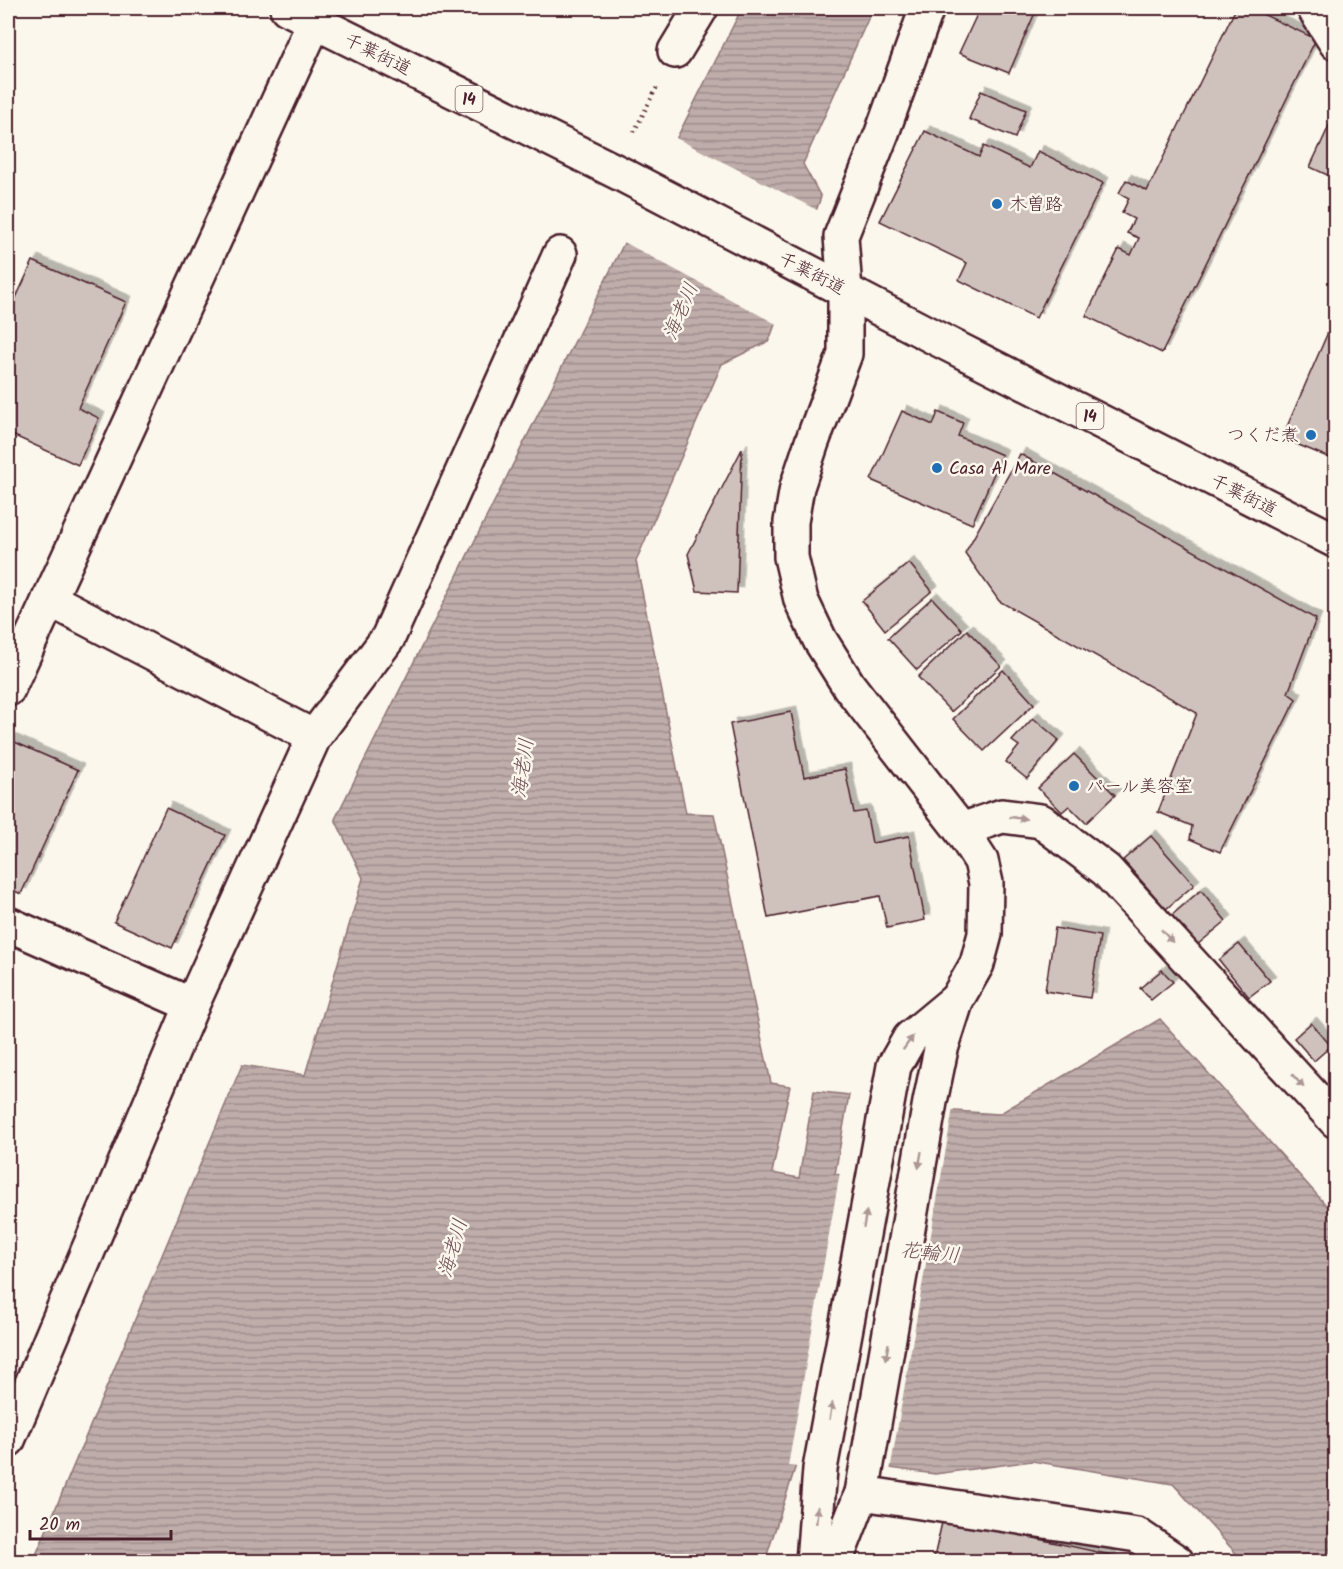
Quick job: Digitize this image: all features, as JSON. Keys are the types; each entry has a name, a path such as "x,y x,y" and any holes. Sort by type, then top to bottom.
{"main road":[{"path":"675,51 701,8"},
{"path":"835,1562 864,1485 941,1049 957,999 977,964 986,934 986,883 981,861 962,830 849,686 820,640 801,600 791,557 791,522 797,487 845,354 845,291 841,236 882,133 927,8"},
{"path":"1314,8 1335,43"},
{"path":"8,689 308,12"},
{"name":"千葉街道","path":"308,12 845,291 1335,541"},
{"path":"8,1440 192,1005 314,736 388,638 560,255"},
{"path":"49,599 314,736"},
{"path":"962,830 1002,816 1041,821 1106,870 1335,1121"},
{"path":"8,924 192,1005"},
{"path":"813,1562 820,1469 894,1066 910,1038 957,999"},
{"path":"864,1485 1137,1535 1177,1562"}],"path":[{"path":"634,132 675,51"}],"water":[{"path":"742,8 873,8 803,164 821,197 769,341 722,364 636,561 686,813 714,814 771,1083 790,1086 772,1173 799,1178 814,1091 849,1095 835,1174 858,1178 911,1108 999,1114 1160,1019 1335,1215 1335,1561 1243,1561 1173,1484 1032,1461 935,1474 799,1456 765,1561 33,1562 242,1065 305,1075 363,878 335,819"}],"pier":[{"path":"674,137 819,211 778,325 622,241"},
{"path":"873,1097 911,1105 953,1108 890,1471 801,1459 798,1467 788,1466 840,1172 856,1175 870,1099"}],"building":[{"path":"980,8 1037,8 1009,73 959,53"},
{"path":"1236,8 1261,8 1258,12 1316,39 1162,353 1086,316 1119,249 1131,255 1139,238 1127,233 1134,219 1122,213 1129,198 1119,193 1126,180 1147,191"},
{"path":"981,91 1026,110 1015,138 969,119"},
{"path":"1336,111 1336,179 1310,167"},
{"path":"925,131 979,157 984,146 1030,168 1038,151 1103,183 1036,318 959,280 967,263 880,221"},
{"path":"33,261 126,302 78,408 99,418 78,465 8,433 8,296 15,300"},
{"path":"1332,323 1336,325 1336,445 1330,458 1282,438"},
{"name":"Casa Al Mare","path":"902,411 933,425 938,412 963,423 958,436 1002,455 972,524 871,480"},
{"path":"742,449 737,593 697,591 688,554"},
{"path":"1020,454 1316,619 1288,693 1296,699 1220,852 1190,839 1192,826 1158,812 1197,713 999,601 965,553"},
{"path":"909,563 932,591 885,630 862,601"},
{"path":"932,598 962,630 917,670 888,638"},
{"path":"967,630 1001,666 951,712 918,677"},
{"path":"1003,670 1034,704 984,751 953,719"},
{"path":"791,712 804,777 845,769 854,813 866,811 872,843 909,836 925,920 887,928 880,896 768,918 730,724"},
{"path":"1033,718 1059,740 1027,779 1006,762 1019,746 1012,741"},
{"path":"10,740 78,770 21,894 8,888 8,746"},
{"path":"1074,754 1115,795 1086,823 1069,806 1062,812 1038,788"},
{"path":"166,808 225,835 172,948 114,922"},
{"path":"1151,836 1194,885 1166,909 1123,860"},
{"path":"1201,890 1226,921 1197,945 1172,915"},
{"path":"1055,928 1100,936 1090,998 1045,991"},
{"path":"1239,944 1270,981 1249,997 1219,960"},
{"path":"1162,970 1173,982 1151,1000 1140,988"},
{"path":"1311,1023 1331,1046 1314,1061 1294,1038"},
{"path":"943,1518 1111,1555 1110,1562 933,1562"}],"place":[{"name":"木曽路","path":"997,204"},
{"name":"つくだ煮","path":"1311,435"},
{"name":"Casa Al Mare","path":"937,468"},
{"name":"パール美容室","path":"1074,786"}],"water label":[{"name":"海老川","path":"680,311"},
{"name":"海老川","path":"522,768"},
{"name":"海老川","path":"452,1248"},
{"name":"花輪川","path":"930,1252"}]}
